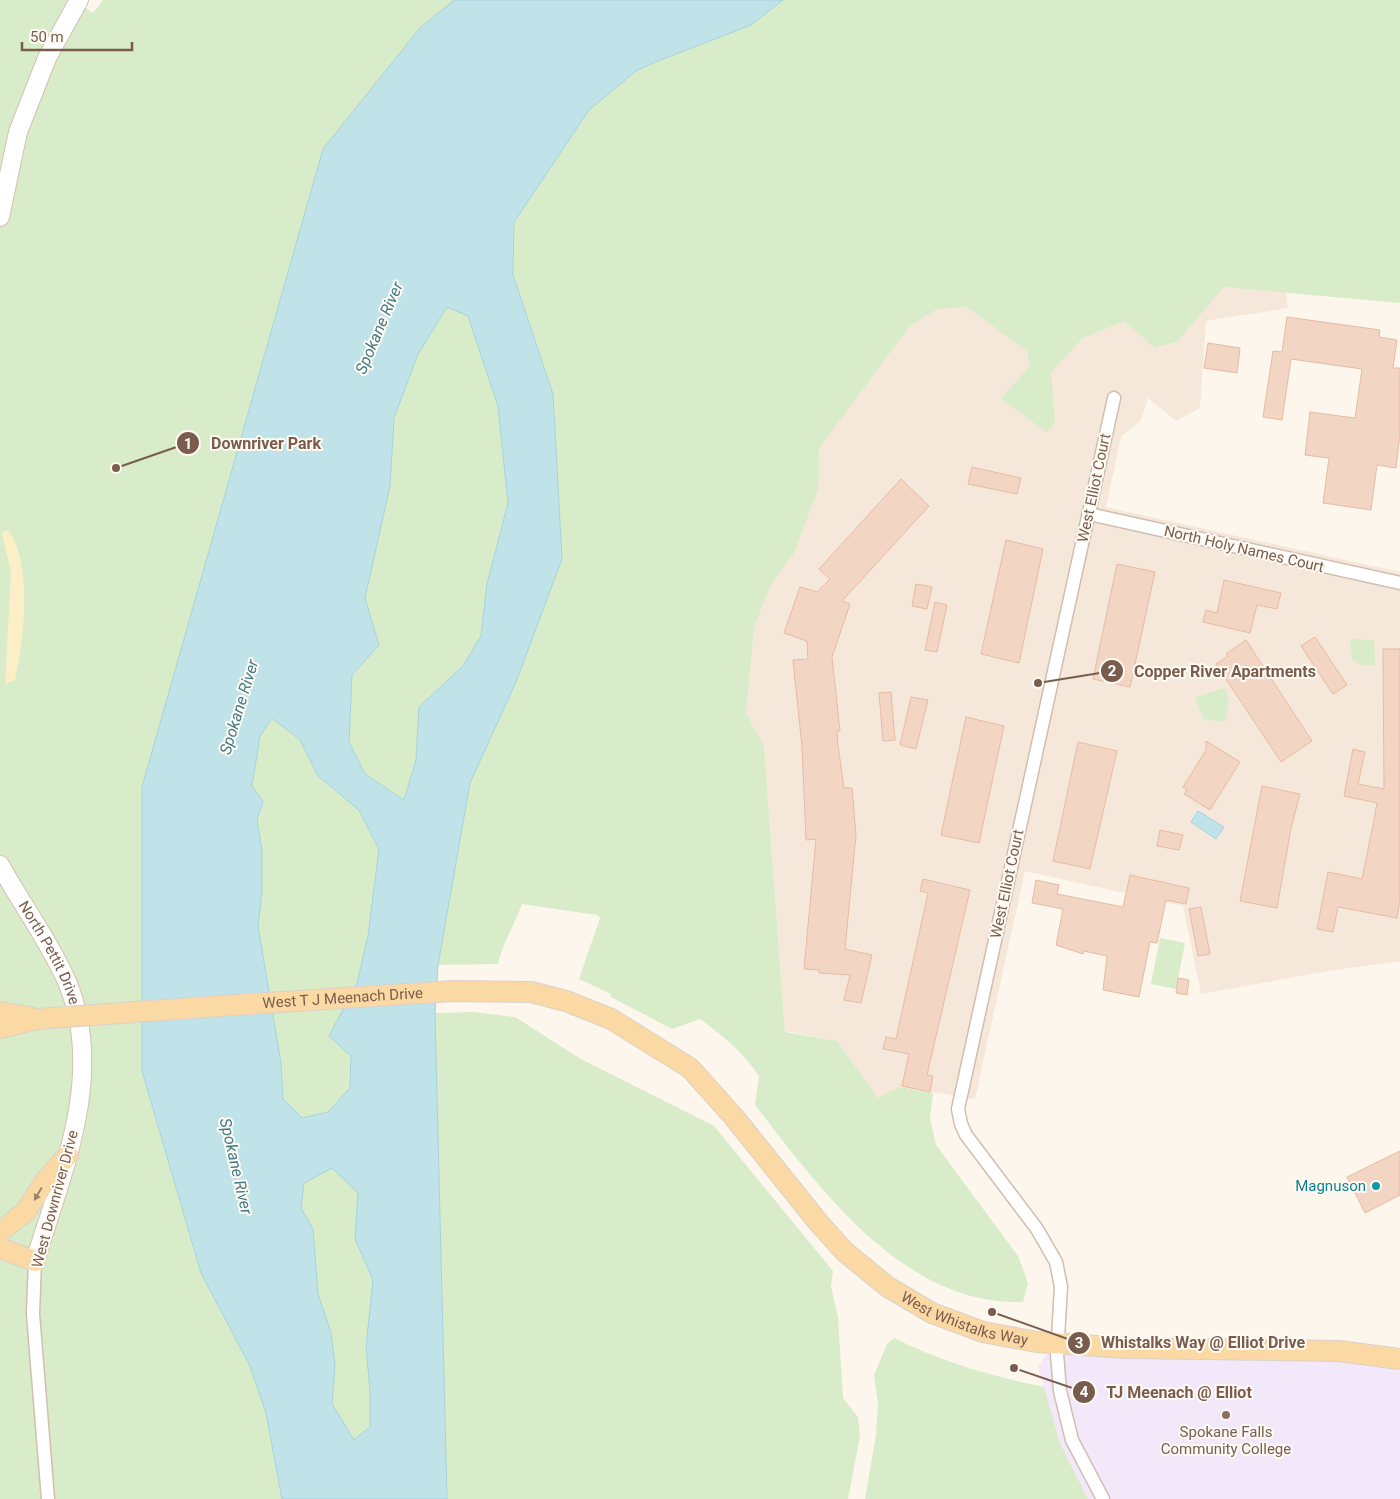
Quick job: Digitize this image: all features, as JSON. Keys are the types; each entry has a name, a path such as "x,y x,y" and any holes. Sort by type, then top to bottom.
{"main road":[{"name":"West T J Meenach Drive","path":"37,1018 387,994 453,991 531,992 566,1001 611,1019 640,1036"},
{"path":"0,1012 37,1018"},
{"path":"0,1020 37,1018"},
{"path":"0,1028 37,1018"},
{"name":"West Whistalks Way","path":"640,1036 690,1068 733,1116 828,1234 876,1278 913,1303 950,1321 999,1336 1057,1344 1126,1348 1339,1351 1400,1359"},
{"path":"0,1232 26,1211 46,1180 68,1155"},
{"path":"0,1248 35,1261"}],"street":[{"path":"0,217 18,132 47,58 79,0"},
{"name":"West Elliot Court","path":"1103,1499 1078,1453 1067,1423 1058,1378 1057,1344 1061,1287 1053,1255 1037,1229 966,1135 961,1124 958,1109 1114,398"},
{"name":"North Holy Names Court","path":"1088,514 1400,583"},
{"name":"North Pettit Drive","path":"0,865 64,977 77,1018"},
{"name":"West Downriver Drive","path":"48,1499 32,1314 35,1261 68,1155 77,1119 82,1084 81,1043 77,1018"}],"shaded area":[{"path":"1279,218 1288,308 1206,321 1200,408 1176,421 1148,398 1141,420 1121,437 1106,507 1400,572 1400,961 1328,971 1201,994 1183,906 1025,871 975,1099 899,1087 878,1099 837,1041 785,1031 764,746 704,638 862,319"},
{"name":"Spokane Falls Community College","path":"1049,1350 1400,1359 1400,1499 1088,1499 1060,1443 1038,1367"}],"green space":[{"path":"0,0 75,0 93,13 103,0 454,0 420,28 142,787 142,1071 201,1273 250,1366 266,1413 282,1499 0,1499"},
{"path":"783,0 1400,0 1400,303 1224,287 1178,341 1155,348 1124,321 1083,338 1051,372 1055,422 1047,433 1001,398 1030,366 1027,351 967,307 937,309 910,326 819,448 818,489 794,553 771,584 754,627 746,713 764,746 785,1032 837,1041 878,1098 899,1087 933,1093 930,1119 936,1145 1018,1256 1028,1283 1023,1302 980,1298 940,1285 903,1264 869,1236 837,1205 780,1138 755,1105 759,1076 746,1059 725,1038 700,1019 672,1029 611,997 611,994 579,979 600,918 597,915 522,904 498,964 438,965 470,783 516,682 562,559 553,394 513,275 514,222 589,110 636,71 751,25"},
{"path":"447,307 468,315 498,406 508,503 487,584 481,636 463,666 419,707 416,760 404,800 365,774 349,742 352,675 379,645 365,598 390,486 394,418 418,354"},
{"path":"1353,639 1374,640 1375,665 1361,665 1352,659 1350,641"},
{"path":"1225,688 1229,701 1225,721 1204,720 1195,697"},
{"path":"272,718 300,740 318,776 359,810 379,849 368,936 357,983 330,1036 351,1056 350,1088 328,1113 302,1118 283,1099 281,1063 258,926 262,891 262,851 257,820 263,801 252,786 260,736"},
{"path":"1160,938 1185,943 1176,989 1151,984"},
{"path":"473,1012 515,1017 581,1059 714,1126 833,1271 831,1287 838,1317 843,1398 858,1417 860,1436 848,1499 447,1499 435,1013"},
{"path":"332,1168 358,1193 355,1239 373,1280 370,1427 354,1440 332,1404 335,1365 331,1333 318,1294 315,1262 301,1208 304,1183"},
{"path":"894,1338 912,1347 967,1367 1044,1387 1060,1443 1088,1499 865,1499 876,1435 878,1404 874,1375 887,1344"}],"sand":[{"path":"8,530 16,544 21,562 24,582 24,603 21,645 15,680 5,684 11,573 2,533"}],"water":[{"name":"Spokane River","path":"454,0 783,0 751,25 636,71 589,110 514,222 513,275 553,394 562,559 516,682 470,783 438,965 435,1013 447,1499 282,1499 266,1413 250,1366 201,1273 142,1071 142,787 323,149 420,28","holes":["447,307 468,316 498,406 508,503 487,584 481,636 463,666 419,707 416,760 404,800 365,774 349,742 352,675 379,645 365,598 390,486 394,418 418,354","272,718 300,740 318,776 359,810 379,849 368,936 357,983 329,1036 351,1056 350,1088 328,1112 302,1118 283,1099 281,1063 258,926 262,891 262,851 257,820 263,801 252,786 260,736","332,1168 358,1193 355,1239 373,1280 366,1347 370,1390 370,1427 354,1440 332,1404 335,1365 331,1333 318,1294 313,1229 301,1208 304,1183"]},
{"path":"1198,811 1224,827 1216,839 1191,822"}],"building":[{"path":"1287,317 1380,330 1379,337 1397,340 1393,368 1400,368 1400,435 1396,468 1377,465 1371,510 1323,503 1329,458 1305,455 1310,412 1355,418 1362,369 1291,359 1282,420 1263,417 1273,351 1282,352"},
{"path":"1208,343 1240,348 1237,373 1204,368"},
{"path":"972,467 1021,478 1017,494 968,484"},
{"path":"901,479 929,506 842,601 850,604 832,657 840,731 837,731 838,745 844,788 852,788 856,835 845,949 872,955 861,1003 844,1000 850,975 819,973 819,970 804,969 816,839 806,840 802,747 793,660 808,659 807,641 784,633 800,587 817,592 830,579 819,569"},
{"path":"1006,540 1043,549 1019,663 981,654"},
{"path":"1117,564 1155,572 1130,687 1093,679"},
{"path":"1224,580 1281,593 1277,609 1257,605 1250,633 1203,622 1206,610 1217,613"},
{"path":"916,584 932,587 927,609 912,606"},
{"path":"935,602 947,605 937,652 925,650"},
{"path":"1315,637 1347,685 1333,694 1301,646"},
{"path":"1246,640 1312,741 1281,762 1216,664 1228,656 1226,654"},
{"path":"1383,649 1400,649 1400,900 1397,918 1338,907 1333,932 1317,929 1328,872 1362,879 1373,825 1377,803 1344,796 1353,749 1365,752 1358,784 1384,789"},
{"path":"891,692 895,740 883,741 879,693"},
{"path":"911,697 928,700 916,749 900,745"},
{"path":"966,717 1004,726 979,843 941,835"},
{"path":"1206,741 1240,762 1210,810 1184,794 1187,790 1183,787 1206,750"},
{"path":"1078,742 1117,751 1090,869 1053,861"},
{"path":"1262,786 1300,794 1291,828 1277,908 1240,901"},
{"path":"1160,830 1183,835 1179,850 1157,846"},
{"path":"1130,875 1189,888 1186,904 1166,900 1157,943 1150,942 1139,997 1103,990 1107,956 1084,951 1083,954 1056,945 1063,909 1032,903 1036,880 1059,885 1057,894 1123,907"},
{"path":"923,879 970,890 927,1075 933,1076 930,1092 902,1086 909,1054 883,1049 886,1037 896,1039 928,893 920,891"},
{"path":"1201,907 1210,954 1198,956 1189,909"},
{"path":"1178,978 1189,980 1187,995 1176,993"},
{"name":"Magnuson","path":"1400,1151 1400,1195 1365,1213 1347,1177"}],"place":[{"name":"Downriver Park","path":"116,468"},
{"name":"Copper River Apartments","path":"1038,683"},
{"name":"Magnuson","path":"1376,1186"},
{"name":"Whistalks Way @ Elliot Drive","path":"992,1312"},
{"name":"TJ Meenach @ Elliot","path":"1014,1368"},
{"name":"Spokane Falls Community College","path":"1226,1415"}]}
